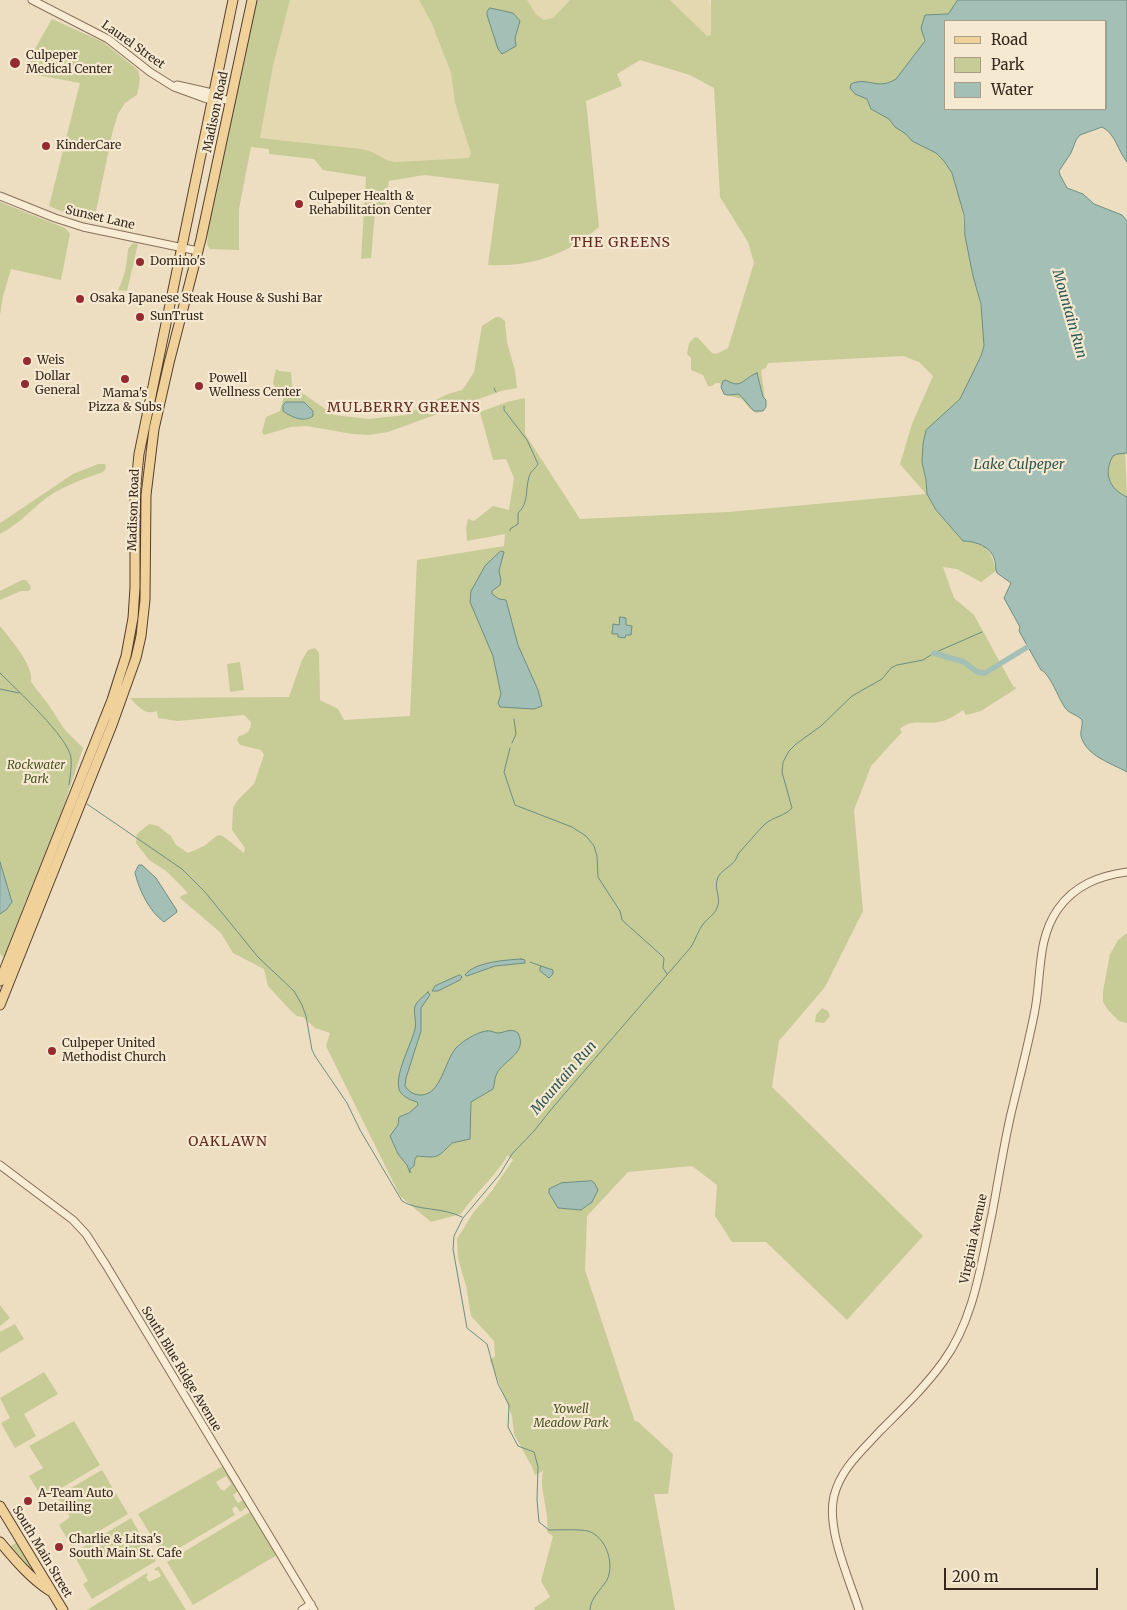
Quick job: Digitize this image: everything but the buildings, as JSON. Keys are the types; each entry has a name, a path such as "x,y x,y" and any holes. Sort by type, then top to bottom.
{"main road":[{"name":"Madison Road","path":"0,981 112,700 126,656 135,600 134,494 139,454 233,0"},
{"name":"Madison Road","path":"0,1005 112,725 136,658 141,636 145,600 146,495 152,437 198,251 252,0"},
{"name":"South Main Street","path":"0,1506 63,1610"},
{"path":"0,1542 24,1570 52,1593"}],"street":[{"name":"Laurel Street","path":"32,0 96,32 168,83 208,92 213,97 231,101"},
{"name":"Sunset Lane","path":"0,196 83,227 198,251"},
{"name":"Virginia Avenue","path":"859,1610 833,1525 832,1503 838,1483 849,1464 944,1362 957,1339 972,1300 1034,1014 1040,983 1040,957 1049,926 1058,909 1084,884 1106,875 1127,872"},
{"name":"South Blue Ridge Avenue","path":"0,1165 64,1212 86,1234 313,1607"},
{"path":"302,1610 313,1607"}],"shaded area":[{"path":"290,0 419,0 432,24 451,73 455,103 471,149 471,156 469,158 395,162 362,149 260,138 273,66"},
{"path":"527,0 570,0 553,18 544,20 536,14"},
{"path":"670,0 708,0 712,10 713,33 710,36 704,34"}],"green space":[{"name":"Yowell Meadow Park","path":"256,0 290,0 273,66 260,138 362,149 395,162 469,158 471,153 455,103 451,73 432,24 419,0 527,0 536,14 544,20 553,18 570,0 670,0 707,36 711,35 711,0 963,0 948,14 923,30 924,48 892,85 851,86 914,137 952,159 961,197 964,229 989,344 971,389 922,462 927,494 936,510 963,541 982,545 993,558 996,571 981,582 957,569 943,567 954,598 974,615 1013,686 1017,688 981,711 966,715 963,710 951,718 941,721 913,723 904,726 900,729 902,732 871,766 854,810 863,911 825,987 779,1041 772,1087 923,1236 847,1320 766,1242 732,1242 715,1216 717,1185 692,1166 628,1172 587,1216 585,1270 635,1422 637,1421 673,1454 668,1494 654,1494 675,1610 535,1610 534,1608 550,1597 541,1581 553,1536 547,1532 548,1524 542,1486 543,1471 535,1475 514,1434 512,1416 490,1360 495,1356 494,1341 471,1316 466,1286 458,1258 457,1239 473,1213 491,1192 513,1160 508,1155 461,1214 431,1222 400,1196 326,1046 330,1033 315,1028 303,1017 297,1016 291,1011 268,986 264,969 233,953 221,933 180,898 188,893 165,870 149,860 136,843 137,834 149,824 158,826 171,836 176,845 188,853 204,846 218,835 223,836 244,853 245,848 232,830 233,808 237,801 254,784 264,755 261,750 240,745 237,740 239,736 248,732 251,722 244,715 177,721 158,718 157,711 145,711 130,698 289,697 302,660 308,650 315,648 319,653 320,700 338,709 344,720 410,716 417,560 504,546 505,534 467,541 466,528 468,519 474,521 493,506 509,510 514,478 506,459 493,460 480,412 507,402 525,398 525,434 580,519 728,512 926,494 900,464 912,424 933,376 919,362 903,356 768,363 766,368 761,370 766,406 763,411 757,413 750,409 742,399 725,395 720,383 708,386 703,375 691,370 691,358 687,354 689,343 695,337 712,353 716,354 728,348 754,263 748,242 720,197 714,88 690,75 640,60 617,74 622,86 586,101 599,227 587,237 561,252 519,264 488,265 499,184 424,175 389,181 384,212 375,213 371,258 361,259 366,177 323,170 314,159 269,154 269,149 251,147 239,209 239,250 210,249 207,245 208,231"},
{"path":"52,19 103,42 138,70 140,80 137,95 125,103 118,114 113,130 94,221 68,214 49,206 80,83 26,73 33,52"},
{"path":"0,202 65,228 70,234 61,280 11,269 3,296 0,315"},
{"path":"133,243 138,244 127,291 118,290 124,275 128,249"},
{"path":"496,317 500,317 505,321 507,342 515,371 517,388 501,391 388,432 369,435 352,434 307,426 291,427 264,435 262,432 266,417 280,411 284,396 278,392 273,383 276,369 291,372 292,386 334,415 369,419 405,415 448,394 462,390 474,372 482,326","holes":["304,402 314,413 311,418 304,420"]},
{"path":"1125,450 1127,498 1118,494 1108,484 1107,470 1110,456"},
{"path":"98,464 105,464 106,468 103,472 54,493 16,524 0,534 0,523 73,474"},
{"path":"22,580 26,580 31,589 0,600 0,591"},
{"name":"Rockwater Park","path":"0,626 25,660 31,675 31,682 65,730 83,748 48,853 29,900 26,900 22,911 24,912 5,958 0,954 0,914 12,902 0,862"},
{"path":"240,662 244,690 230,692 227,664"},
{"path":"1127,933 1127,1023 1119,1021 1108,1010 1103,1002 1103,991 1110,954 1118,940"},
{"path":"822,1008 828,1011 830,1016 824,1023 815,1022 816,1015"},
{"path":"0,1305 10,1318 0,1326"},
{"path":"15,1324 24,1339 0,1353 0,1332"},
{"path":"44,1372 58,1394 24,1414 36,1436 15,1448 1,1423 10,1418 0,1398"},
{"path":"74,1421 100,1465 43,1499 29,1476 43,1468 29,1446"},
{"path":"223,1466 238,1491 233,1495 238,1503 243,1500 247,1507 240,1512 236,1506 232,1509 235,1515 164,1557 138,1514","holes":["226,1476 231,1484 224,1491 221,1490 216,1482"]},
{"path":"102,1470 128,1514 72,1547 59,1525 70,1517 57,1496"},
{"path":"250,1512 277,1555 193,1605 167,1562"},
{"path":"131,1518 156,1561 92,1599 83,1584 88,1581 73,1553"},
{"path":"17,1542 31,1567 28,1569 9,1547"},
{"path":"159,1566 186,1610 87,1610 147,1573 146,1577 149,1582 161,1576 158,1570 154,1569"}],"water":[{"name":"Lake Culpeper","path":"958,0 1127,0 1127,162 1110,133 1102,127 1080,135 1059,171 1067,188 1083,194 1094,204 1122,215 1127,221 1127,453 1113,456 1108,468 1108,474 1116,490 1127,497 1127,772 1100,758 1088,749 1081,736 1082,720 1066,709 1051,681 1041,670 1019,631 1020,627 1004,598 1011,583 997,573 991,552 973,542 963,541 936,510 927,494 922,462 926,430 960,399 981,356 984,346 981,304 965,236 964,215 952,173 936,153 912,141 906,134 895,127 889,119 871,109 867,99 855,94 850,88 851,84 857,82 883,84 896,79 925,41 921,28 925,15 948,14"},
{"path":"490,8 513,13 520,21 515,38 516,46 502,54 498,49 487,15"},
{"path":"757,373 763,397 766,400 766,407 763,411 754,411 739,394 724,394 721,387 723,381 726,380 736,384"},
{"path":"286,402 304,402 313,411 313,416 302,419 290,415 283,411 283,406"},
{"path":"501,551 504,552 499,571 500,585 492,591 492,594 499,599 506,600 518,645 538,690 542,706 534,709 500,707 498,703 501,694 493,656 470,602 471,591 485,566"},
{"path":"620,617 626,618 626,625 632,626 631,635 626,635 625,638 618,637 618,634 612,634 613,624 619,625"},
{"path":"0,862 12,902 0,914"},
{"path":"139,865 142,865 156,878 176,909 177,912 164,922 149,906 142,893 135,873"},
{"path":"525,960 525,963 495,966 467,976 465,975 475,967 483,964"},
{"path":"541,966 553,970 553,974 549,978 540,971"},
{"path":"460,975 462,977 460,980 438,991 432,991 435,986"},
{"path":"428,992 430,995 421,1008 421,1031 406,1078 405,1086 412,1093 421,1095 433,1089 456,1048 478,1034 487,1031 500,1033 513,1030 518,1033 520,1046 518,1051 497,1073 493,1089 471,1102 470,1139 452,1143 443,1152 434,1157 417,1156 414,1166 410,1169 410,1173 407,1165 398,1154 390,1136 398,1125 399,1117 409,1113 418,1105 417,1102 402,1094 398,1082 401,1067 415,1029 415,1006"},
{"path":"592,1181 598,1190 592,1202 581,1210 558,1208 549,1193 549,1189 561,1183"}],"waterway":[{"path":"494,388 496,392"},
{"path":"504,406 504,410 527,440 538,464 530,475 524,505 518,513 518,524 510,529 510,531"},
{"name":"Mountain Run","path":"590,1610 596,1594 607,1580 610,1566 607,1551 600,1539 588,1531 549,1530 539,1522 537,1500 538,1467 534,1452 518,1446 508,1427 509,1405 498,1384 487,1344 467,1328 453,1249 454,1236 463,1218 500,1174 512,1154 534,1131 691,947 702,926 717,908 719,901 717,881 720,874 737,858 738,854 765,824 792,808 782,772 783,762 789,751 821,726 852,696 882,679 891,668 923,660 934,653 982,632"},
{"path":"934,653 964,662 977,672 985,673 1034,643"},
{"path":"0,673 41,714 68,749 71,758 69,785"},
{"path":"0,689 19,693"},
{"path":"512,743 516,734 514,719"},
{"path":"510,748 504,772 515,805 572,827 586,836 594,846 597,856 598,877 620,911 622,920 664,958 663,968 667,974"},
{"path":"87,804 182,869 205,892 258,957 294,991 306,1016 312,1050 315,1056 347,1103 360,1130 402,1201 462,1217"},
{"path":"530,962 541,966"}],"place":[{"name":"Culpeper Medical Center","path":"15,63"},
{"name":"KinderCare","path":"46,146"},
{"name":"Culpeper Health & Rehabilitation Center","path":"299,204"},
{"name":"Domino's","path":"140,262"},
{"name":"Osaka Japanese Steak House & Sushi Bar","path":"80,299"},
{"name":"SunTrust","path":"140,317"},
{"name":"Weis","path":"27,361"},
{"name":"Mama's Pizza & Subs","path":"125,379"},
{"name":"Dollar General","path":"25,384"},
{"name":"Powell Wellness Center","path":"199,386"},
{"name":"Culpeper United Methodist Church","path":"52,1051"},
{"name":"A-Team Auto Detailing","path":"28,1501"},
{"name":"Charlie & Litsa's South Main St. Cafe","path":"59,1547"}],"district":[{"name":"THE GREENS","path":"621,243"},
{"name":"MULBERRY GREENS","path":"404,408"},
{"name":"OAKLAWN","path":"228,1142"}]}
